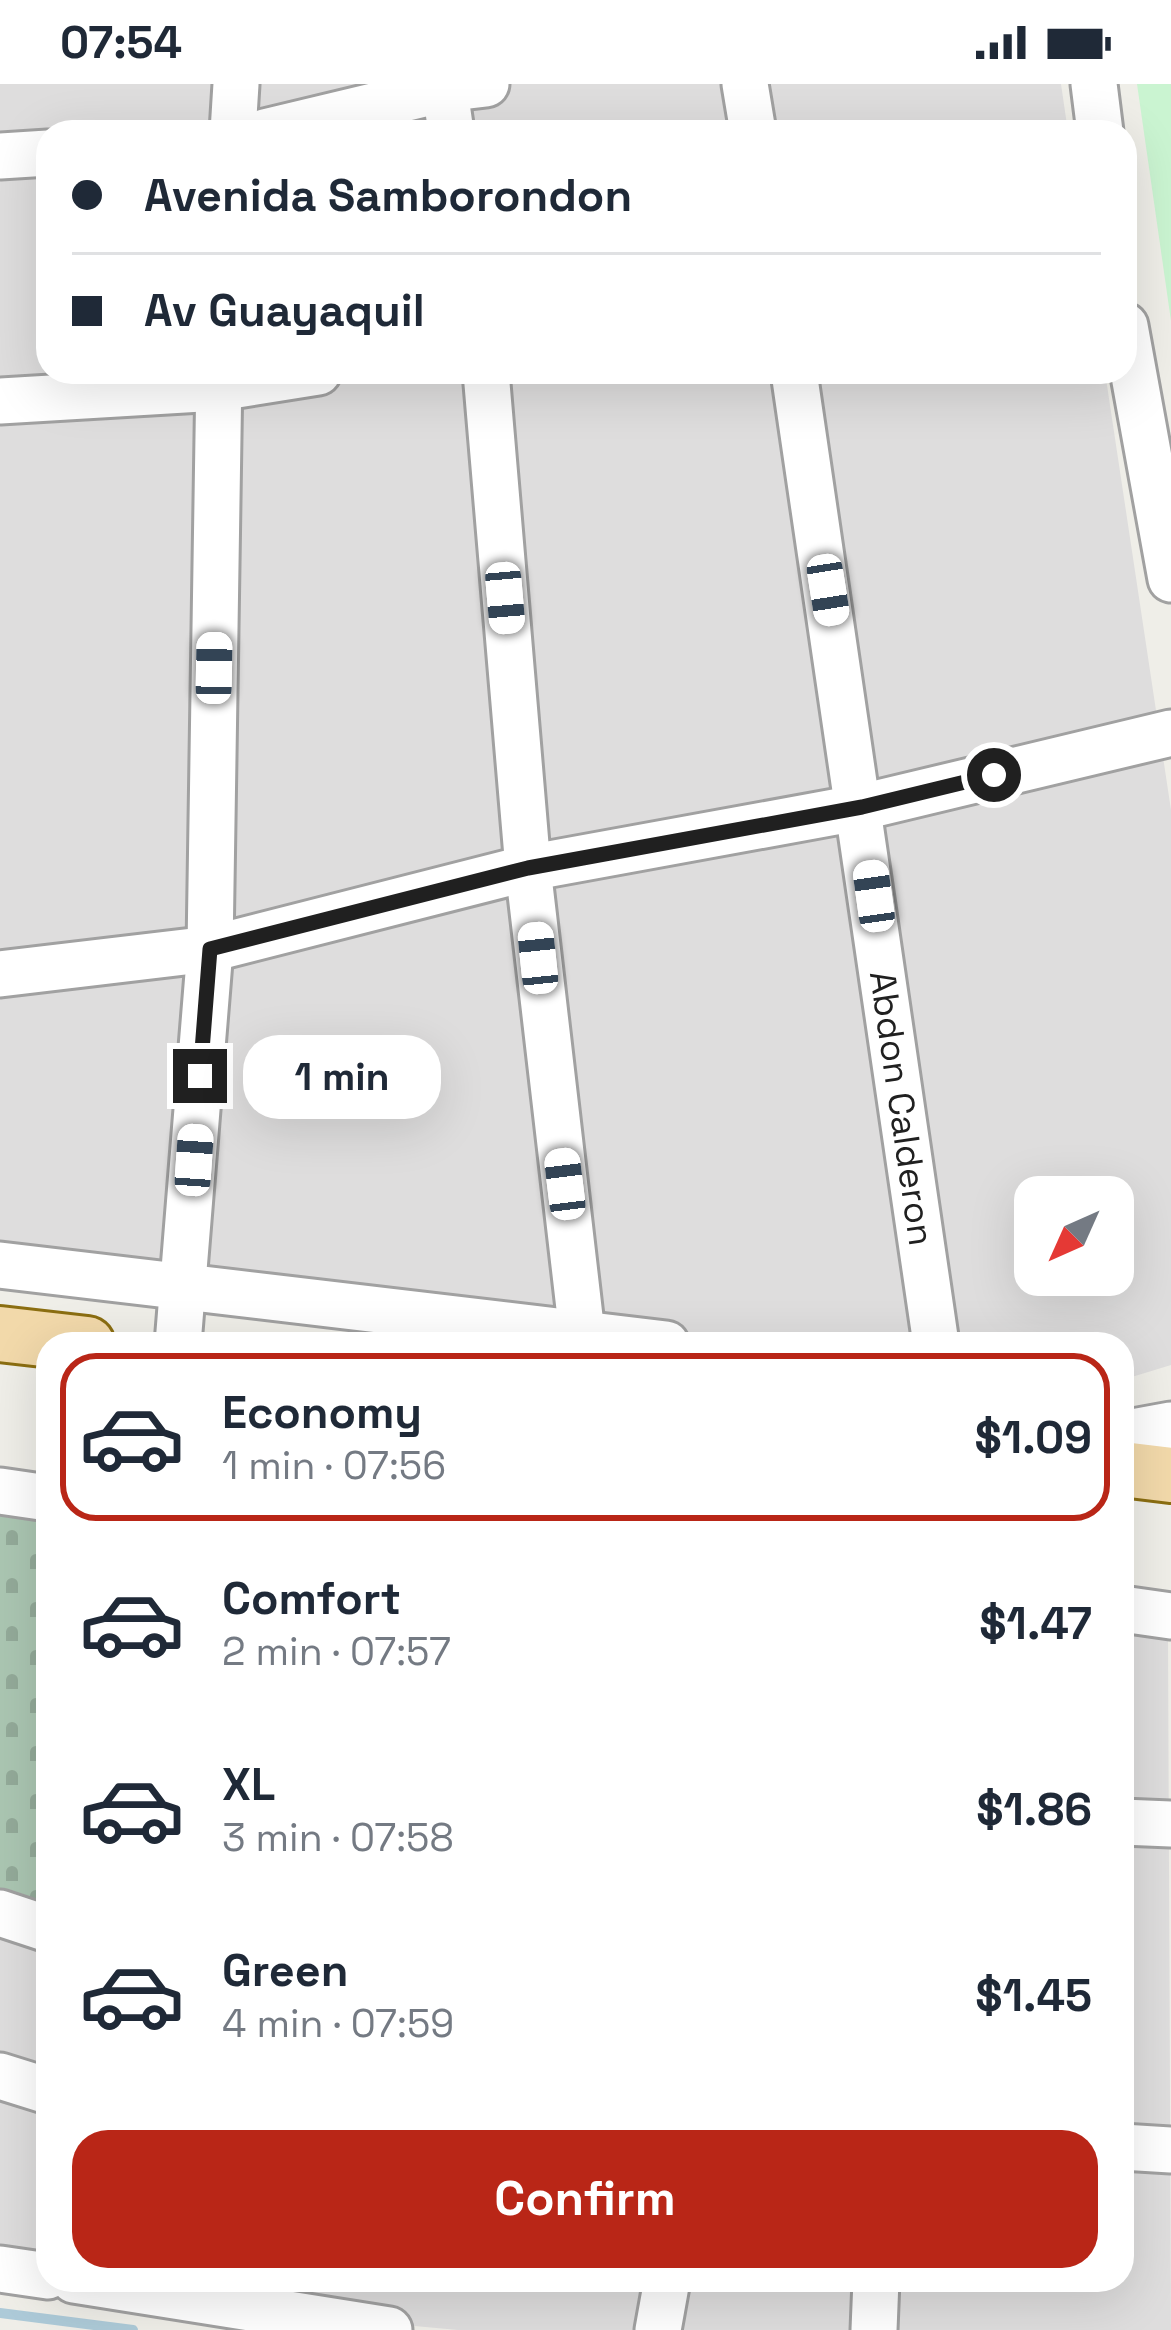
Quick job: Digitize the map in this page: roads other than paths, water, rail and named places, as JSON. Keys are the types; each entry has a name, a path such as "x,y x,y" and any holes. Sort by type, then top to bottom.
{"main road":[{"path":"0,1334 36,1338"},
{"path":"1134,1470 1171,1475"}],"street":[{"path":"234,120 236,84"},
{"path":"745,84 751,120"},
{"path":"1094,84 1098,120"},
{"path":"331,120 456,97"},
{"path":"0,156 36,154"},
{"path":"0,401 177,384"},
{"path":"179,1332 210,949 219,384"},
{"path":"487,384 528,868 582,1332"},
{"name":"Abdon Calderon","path":"796,384 862,807 934,1332"},
{"path":"1136,384 1171,579"},
{"path":"0,974 210,949 528,868 862,807 1171,733"},
{"path":"0,1265 565,1332"},
{"path":"1134,1433 1171,1425"},
{"path":"0,1491 36,1496"},
{"path":"1134,1611 1171,1616"},
{"path":"1134,1822 1171,1823"},
{"path":"0,1913 36,1925"},
{"path":"0,2076 36,2086"},
{"path":"1134,2148 1171,2150"},
{"path":"0,2270 36,2275"},
{"path":"150,2292 389,2330"},
{"path":"658,2330 665,2292"},
{"path":"874,2330 876,2292"}],"waterway":[{"path":"0,2313 133,2330"}]}
